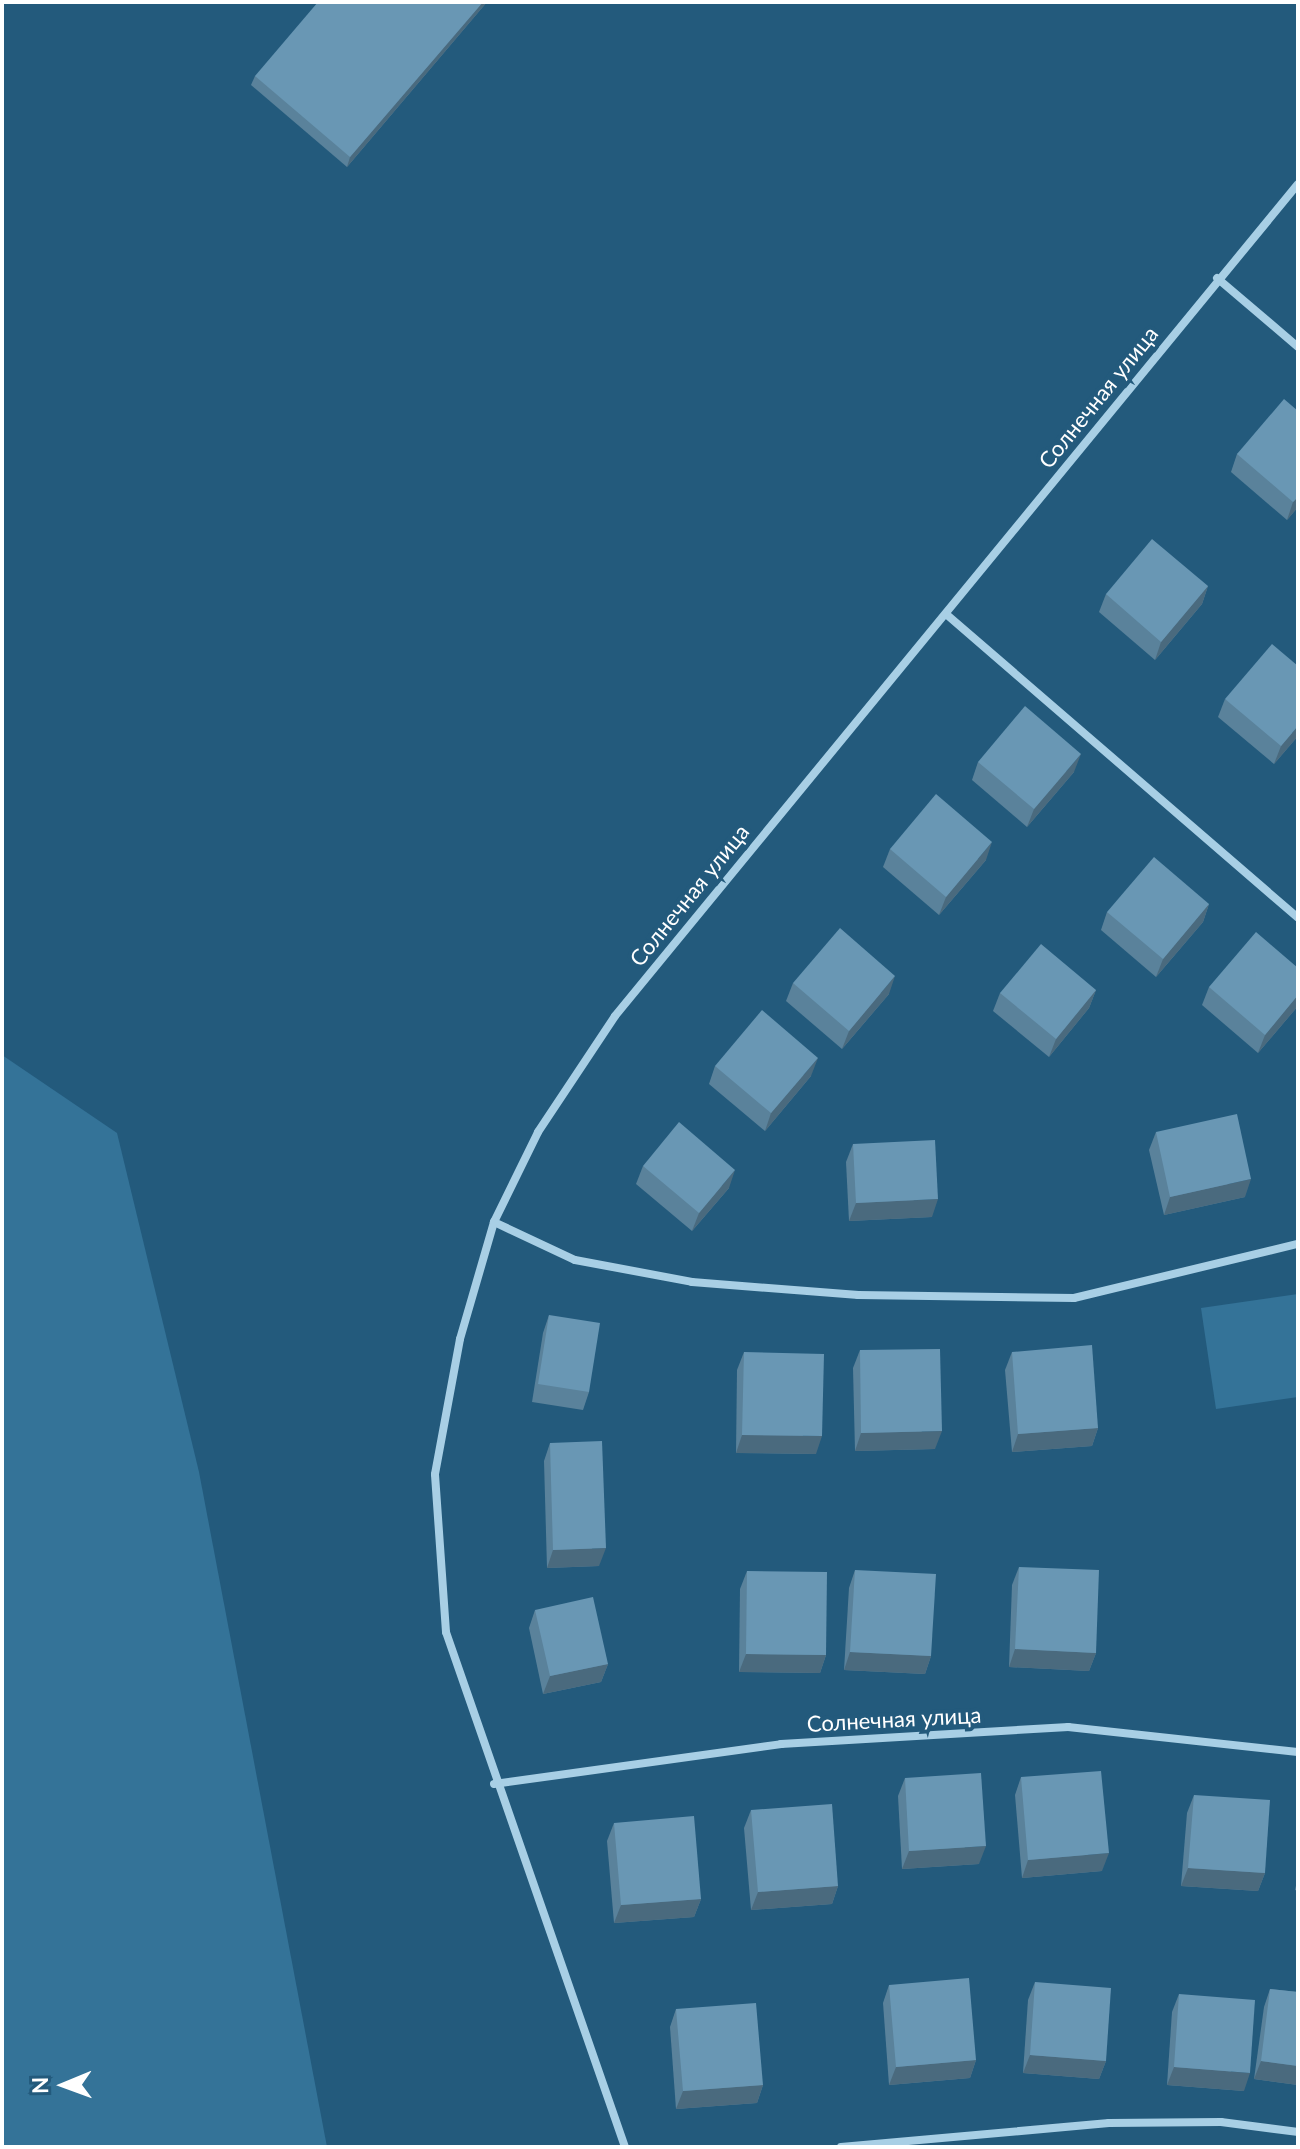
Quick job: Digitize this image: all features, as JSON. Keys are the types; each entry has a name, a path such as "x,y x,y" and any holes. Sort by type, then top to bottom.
{"street":[{"name":"Солнечная улица","path":"625,2147 494,1784 446,1632 435,1490 460,1339 494,1222 538,1132 615,1016 1217,278 1298,184"},
{"path":"1217,278 1298,347"},
{"path":"946,614 1298,918"},
{"path":"494,1222 575,1260 692,1282 858,1295 1074,1298 1298,1244"},
{"name":"Солнечная улица","path":"494,1784 781,1744 1068,1727 1298,1752"},
{"path":"841,2147 1109,2123 1221,2122 1298,2132"}],"shaded area":[{"path":"2,1055 117,1133 199,1472 327,2147 2,2147"},
{"path":"1298,1294 1298,1397 1216,1409 1201,1308"}],"building":[{"path":"318,2 483,2 350,157 255,76"},
{"path":"1284,399 1298,411 1298,497 1293,502 1237,454"},
{"path":"1152,539 1208,586 1161,642 1106,594"},
{"path":"1272,644 1298,666 1298,726 1281,746 1225,699"},
{"path":"1025,706 1081,754 1034,809 978,762"},
{"path":"936,794 992,842 946,897 890,849"},
{"path":"1154,857 1209,904 1163,959 1107,912"},
{"path":"840,928 895,976 849,1031 793,983"},
{"path":"1256,932 1298,968 1298,995 1265,1035 1209,987"},
{"path":"1041,944 1096,990 1056,1039 1000,993"},
{"path":"762,1010 818,1058 771,1113 715,1066"},
{"path":"1237,1114 1251,1179 1170,1197 1156,1132"},
{"path":"679,1122 735,1170 699,1213 643,1166"},
{"path":"935,1140 938,1199 856,1203 853,1144"},
{"path":"549,1315 600,1323 589,1392 538,1384"},
{"path":"1092,1345 1098,1428 1018,1434 1012,1352"},
{"path":"940,1349 942,1431 861,1433 860,1350"},
{"path":"744,1352 824,1354 822,1436 742,1435"},
{"path":"602,1441 606,1548 553,1550 550,1443"},
{"path":"1019,1567 1099,1570 1096,1653 1015,1649"},
{"path":"855,1570 936,1574 931,1656 850,1652"},
{"path":"747,1571 827,1572 826,1655 746,1654"},
{"path":"593,1597 608,1664 550,1676 535,1610"},
{"path":"1101,1771 1109,1853 1028,1860 1021,1777"},
{"path":"981,1773 986,1846 909,1851 905,1778"},
{"path":"1194,1795 1270,1800 1265,1873 1188,1868"},
{"path":"832,1804 838,1886 758,1892 751,1810"},
{"path":"694,1816 701,1899 621,1905 614,1823"},
{"path":"969,1978 976,2060 896,2067 889,1985"},
{"path":"1035,1982 1111,1988 1106,2061 1030,2055"},
{"path":"1270,1989 1298,1992 1298,2066 1261,2061"},
{"path":"1179,1994 1255,2000 1250,2073 1174,2067"},
{"path":"756,2003 763,2085 683,2091 676,2009"}]}
